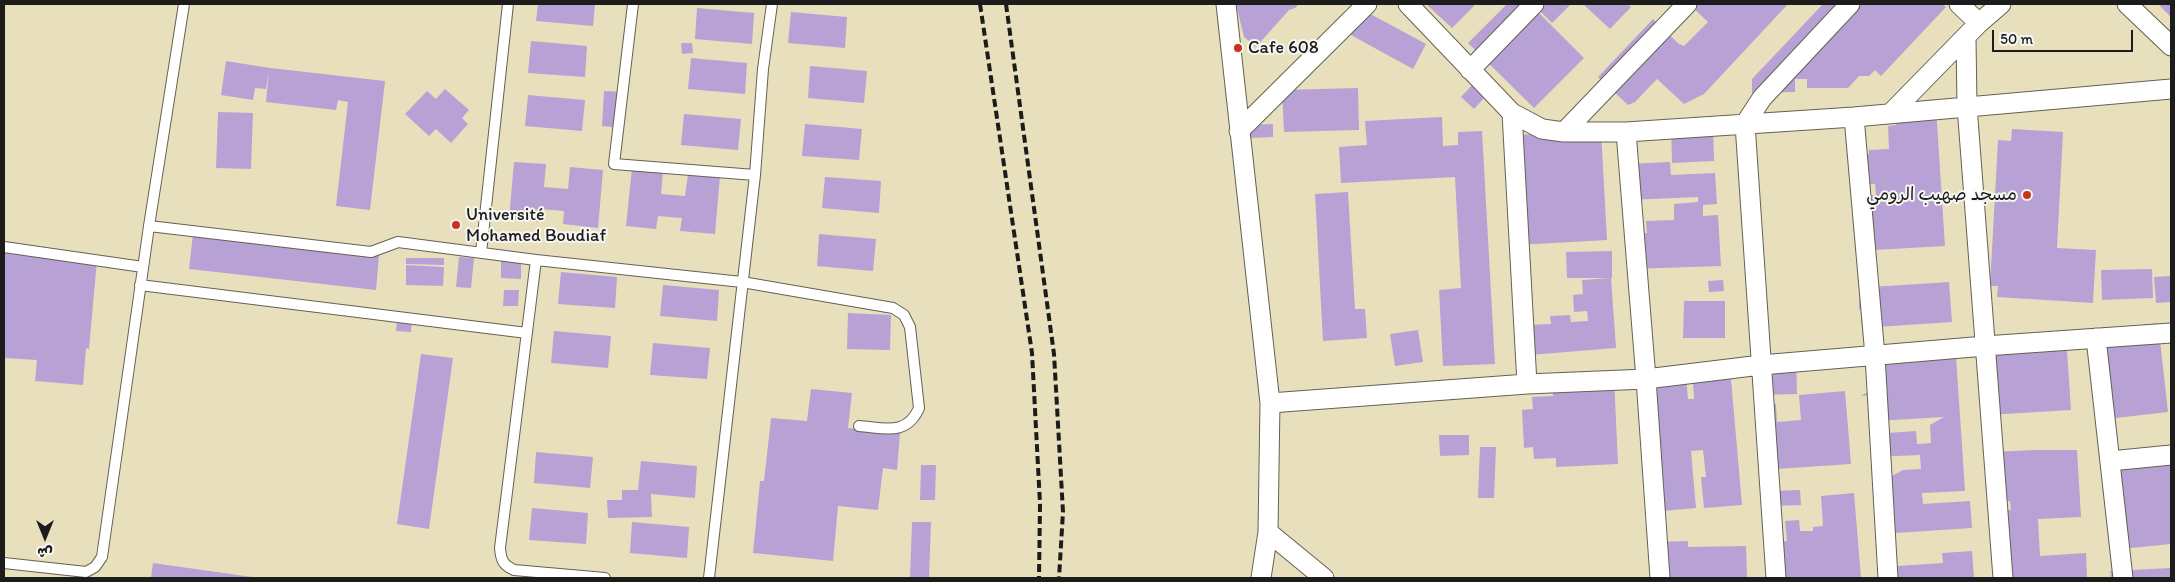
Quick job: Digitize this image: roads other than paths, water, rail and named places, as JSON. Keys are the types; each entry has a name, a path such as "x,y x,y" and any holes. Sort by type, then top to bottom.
{"street":[{"path":"1226,4 1270,403 1268,532 1260,578"},
{"path":"1240,131 1367,4"},
{"path":"1408,4 1512,113 1542,128 1564,132 1626,132 1854,117 2171,89"},
{"path":"1470,70 1534,4"},
{"path":"1564,132 1687,4"},
{"path":"1776,578 1745,124 1762,98 1850,4"},
{"path":"1960,4 1979,23"},
{"path":"1891,113 1966,39 1979,23 2001,4"},
{"path":"2127,4 2171,46"},
{"path":"1966,39 1967,106 2003,578"},
{"path":"1512,113 1527,384"},
{"path":"1854,117 1874,356 1888,578"},
{"path":"1626,132 1660,578"},
{"path":"1270,403 1527,384 1646,379 1761,365 1985,346 2171,333"},
{"path":"2096,338 2123,578"},
{"path":"2110,461 2171,455"},
{"path":"1268,532 1324,578"}],"lane":[{"path":"4,563 86,572 95,567 102,557 140,285 184,4"},
{"path":"481,253 508,4"},
{"path":"633,4 614,164 755,175"},
{"path":"709,578 755,175 763,69 772,4"},
{"path":"149,226 371,252 398,242 536,260 742,282 892,308 904,315 910,327 919,408 914,419 906,426 895,429 859,426"},
{"path":"4,247 143,267"},
{"path":"536,260 500,548 501,559 505,566 514,570 605,578"},
{"path":"140,285 528,333"}],"railway":[{"path":"980,4 1032,353 1040,504 1039,578"},
{"path":"1006,4 1054,354 1063,512 1059,578"}],"place":[{"name":"Cafe 608","path":"1238,48"},
{"name":"مسجد صهيب الرومي","path":"2027,195"},
{"name":"Université Mohamed Boudiaf","path":"456,225"}]}
